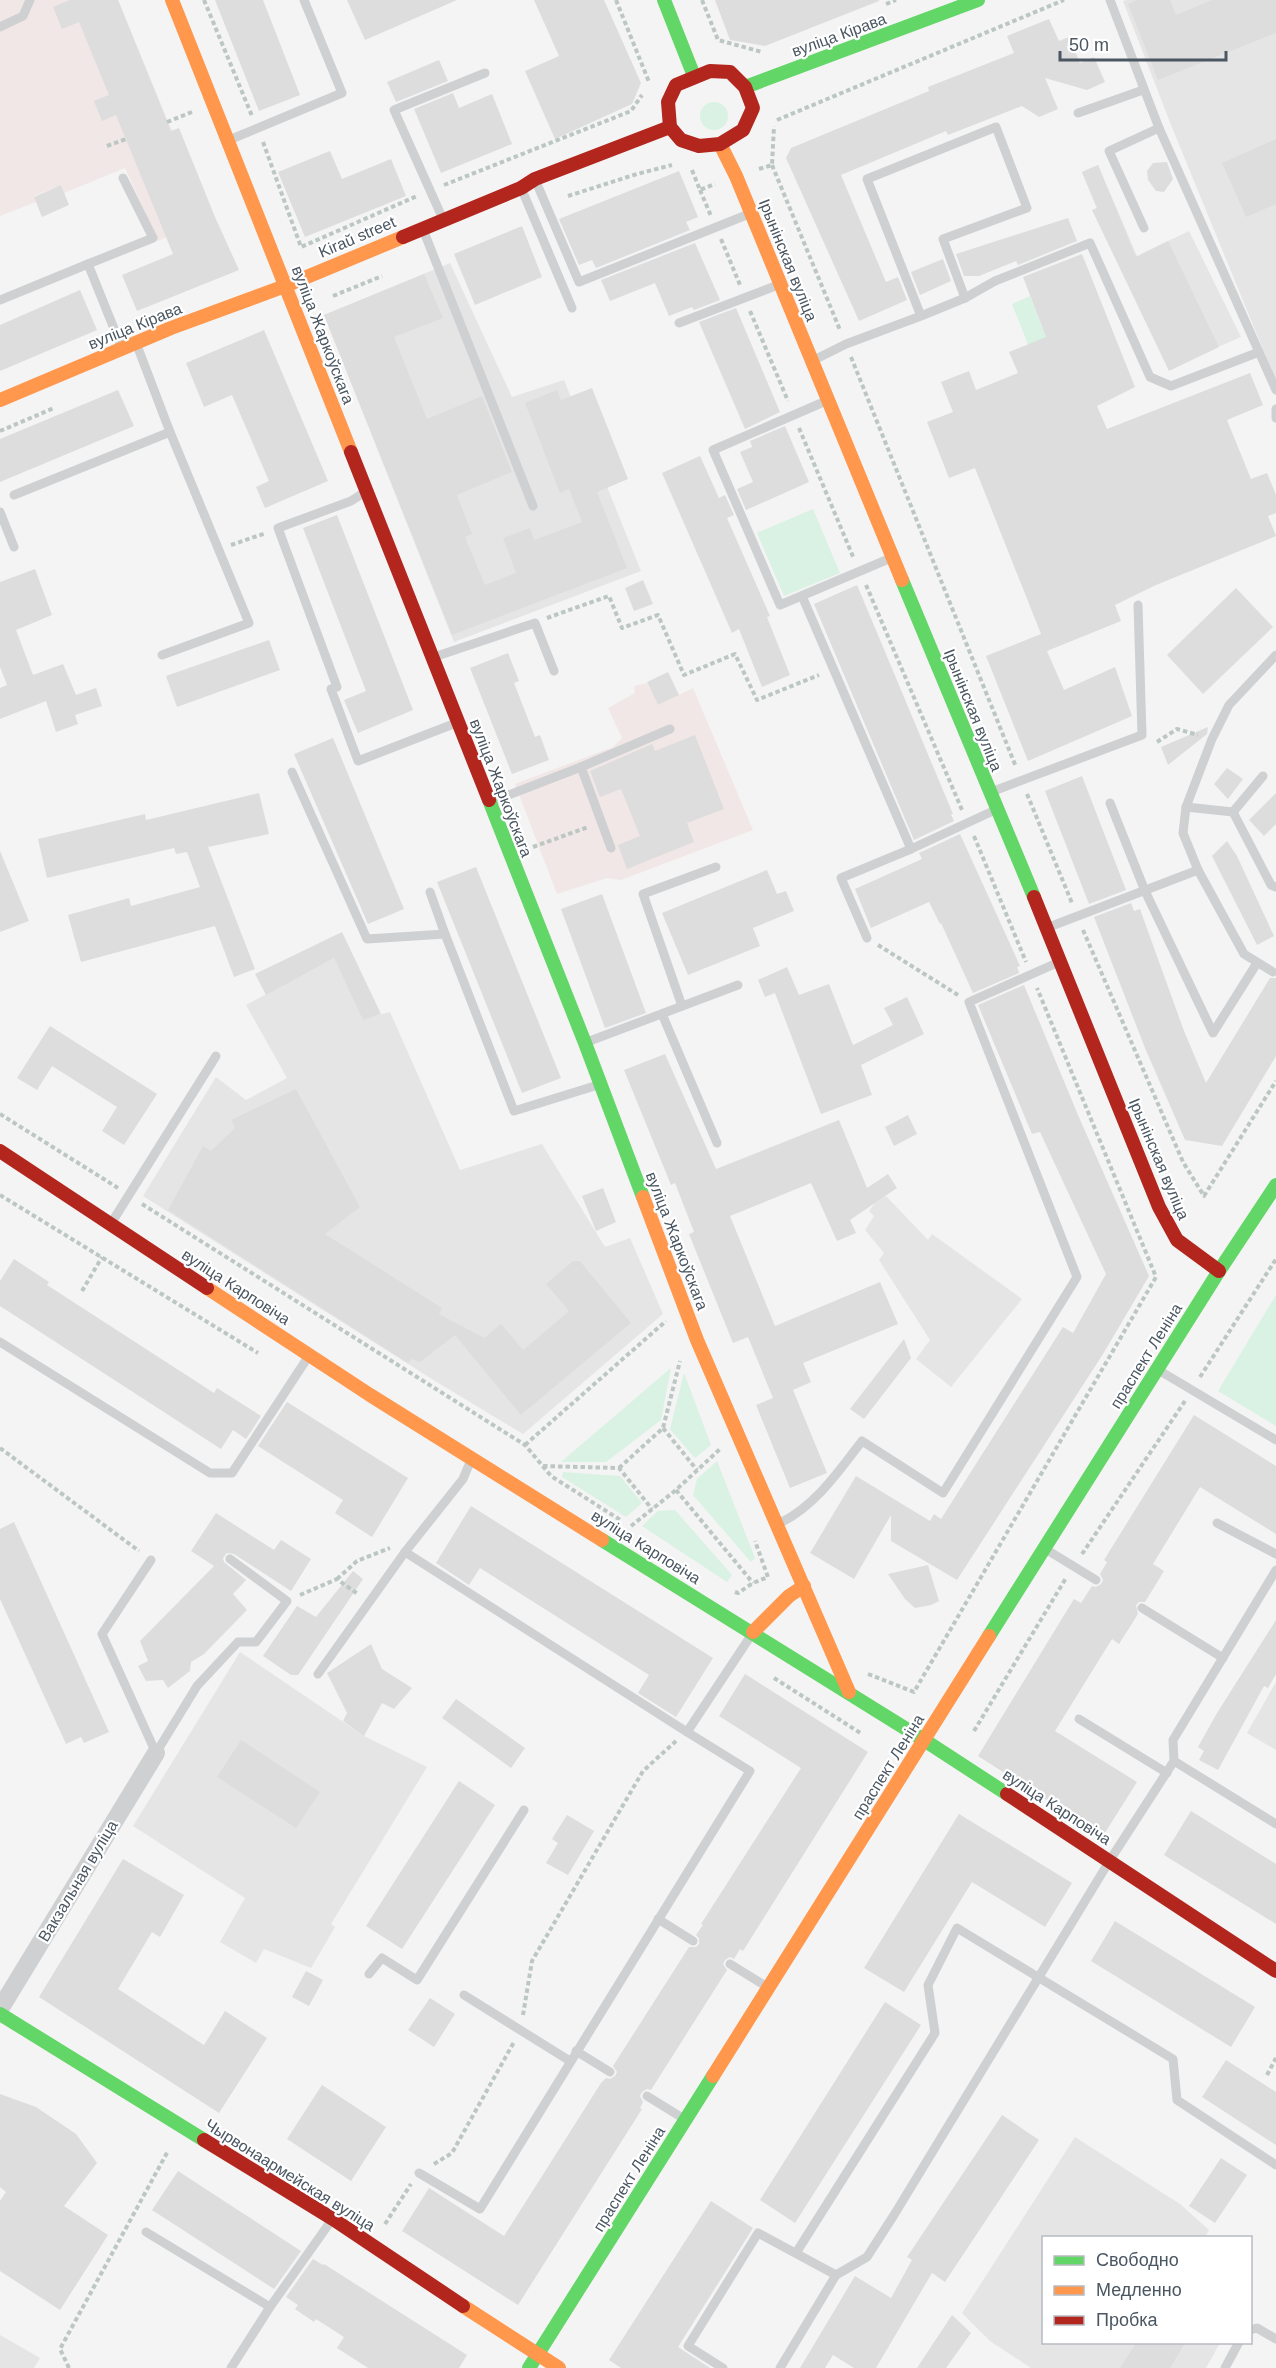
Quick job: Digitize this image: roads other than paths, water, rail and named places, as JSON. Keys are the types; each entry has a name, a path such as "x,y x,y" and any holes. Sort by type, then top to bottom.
{"street":[{"name":"вуліца Жаркоўскага","path":"172,0 488,803 585,1043 698,1340 849,1692"},
{"path":"664,0 694,76"},
{"name":"вуліца Кірава","path":"745,87 978,0"},
{"path":"710,71 730,72 745,87 753,108 743,130 720,144 699,146 681,140 670,127 668,102 676,86 694,76 710,71"},
{"path":"443,219 521,188 535,179 670,127"},
{"name":"Ірынінская вуліца","path":"720,144 812,361 996,810 1047,927 1159,1207 1178,1240 1219,1271"},
{"name":"Kiraŭ street","path":"285,286 443,219"},
{"name":"вуліца Кірава","path":"0,400 122,348 285,286"},
{"name":"вуліца Карповіча","path":"0,1151 309,1355 849,1692 1110,1860 1276,1971"},
{"name":"праспект Леніна","path":"529,2368 1157,1369 1276,1185"},
{"path":"753,1632 804,1586"},
{"name":"Вакзальная вуліца","path":"0,2009 156,1753"},
{"name":"Чырвонаармейская вуліца","path":"0,2014 333,2219 559,2368"}],"lane":[{"path":"0,27 23,16 30,0"},
{"path":"227,141 342,93 304,0"},
{"path":"1110,0 1159,128 1276,390"},
{"path":"443,219 394,110 485,73"},
{"path":"1078,113 1143,90"},
{"path":"921,316 867,179 996,127 1027,208 943,239 965,298"},
{"path":"1144,228 1109,151 1159,128"},
{"path":"0,300 153,238 123,178"},
{"path":"535,179 579,282 751,214"},
{"path":"521,188 572,308"},
{"path":"423,228 533,506"},
{"path":"812,361 846,344 965,298 996,281 1090,243 1150,377 1171,386 1259,352"},
{"path":"88,264 122,348"},
{"path":"679,323 780,284"},
{"path":"135,343 249,622 162,655"},
{"path":"828,400 713,450 780,605 892,557"},
{"path":"1276,409 1276,418"},
{"path":"14,495 170,432"},
{"path":"367,491 351,501 278,528 337,687 331,689 358,761 457,722"},
{"path":"0,512 14,547"},
{"path":"802,596 911,849"},
{"path":"989,793 1142,735 1138,605"},
{"path":"432,658 534,623 554,671"},
{"path":"1273,972 1244,954 1198,870 1183,833 1186,807 1212,739 1229,705 1276,655"},
{"path":"488,803 670,729"},
{"path":"581,767 611,848"},
{"path":"292,772 367,939 445,934"},
{"path":"1233,812 1263,776"},
{"path":"1110,803 1145,891 1213,1033 1257,963"},
{"path":"1186,807 1233,812"},
{"path":"867,938 841,878 996,810"},
{"path":"1233,812 1271,885 1276,887"},
{"path":"682,1006 643,894 716,867"},
{"path":"1047,927 1198,870"},
{"path":"430,892 514,1111 600,1085"},
{"path":"778,1524 794,1516 834,1478 862,1441 943,1493 1077,1277 969,1002 1060,962"},
{"path":"585,1043 738,985"},
{"path":"662,1014 717,1143"},
{"path":"111,1224 216,1056"},
{"path":"0,1342 210,1473 232,1473 309,1355"},
{"path":"1157,1369 1276,1440"},
{"path":"318,1674 405,1552 463,1479 472,1458"},
{"path":"1217,1523 1276,1554"},
{"path":"1044,1548 1096,1580"},
{"path":"405,1552 750,1771 480,2209 419,2172"},
{"path":"156,1753 196,1686 238,1642 256,1642 287,1601 230,1559"},
{"path":"152,1560 102,1634 156,1753"},
{"path":"780,2368 836,2275 867,2257 1110,1860 1167,1773 1174,1761 1173,1740 1276,1570"},
{"path":"1142,1608 1223,1658"},
{"path":"687,1732 753,1632"},
{"path":"1079,1719 1167,1773"},
{"path":"1174,1761 1276,1824"},
{"path":"369,1974 382,1958 417,1980 524,1810"},
{"path":"658,1919 693,1941"},
{"path":"796,2253 935,2033 928,1985 957,1928 1173,2060 1177,2100 1276,2165"},
{"path":"730,1964 768,1988"},
{"path":"464,1995 570,2061"},
{"path":"576,2051 610,2072"},
{"path":"647,2096 685,2120"},
{"path":"231,2368 270,2307 333,2219"},
{"path":"146,2232 270,2307"},
{"path":"723,2368 688,2346 758,2233 836,2275"},
{"path":"1252,2330 1257,2328 1276,2339"},
{"path":"1225,2368 1238,2344"}]}
